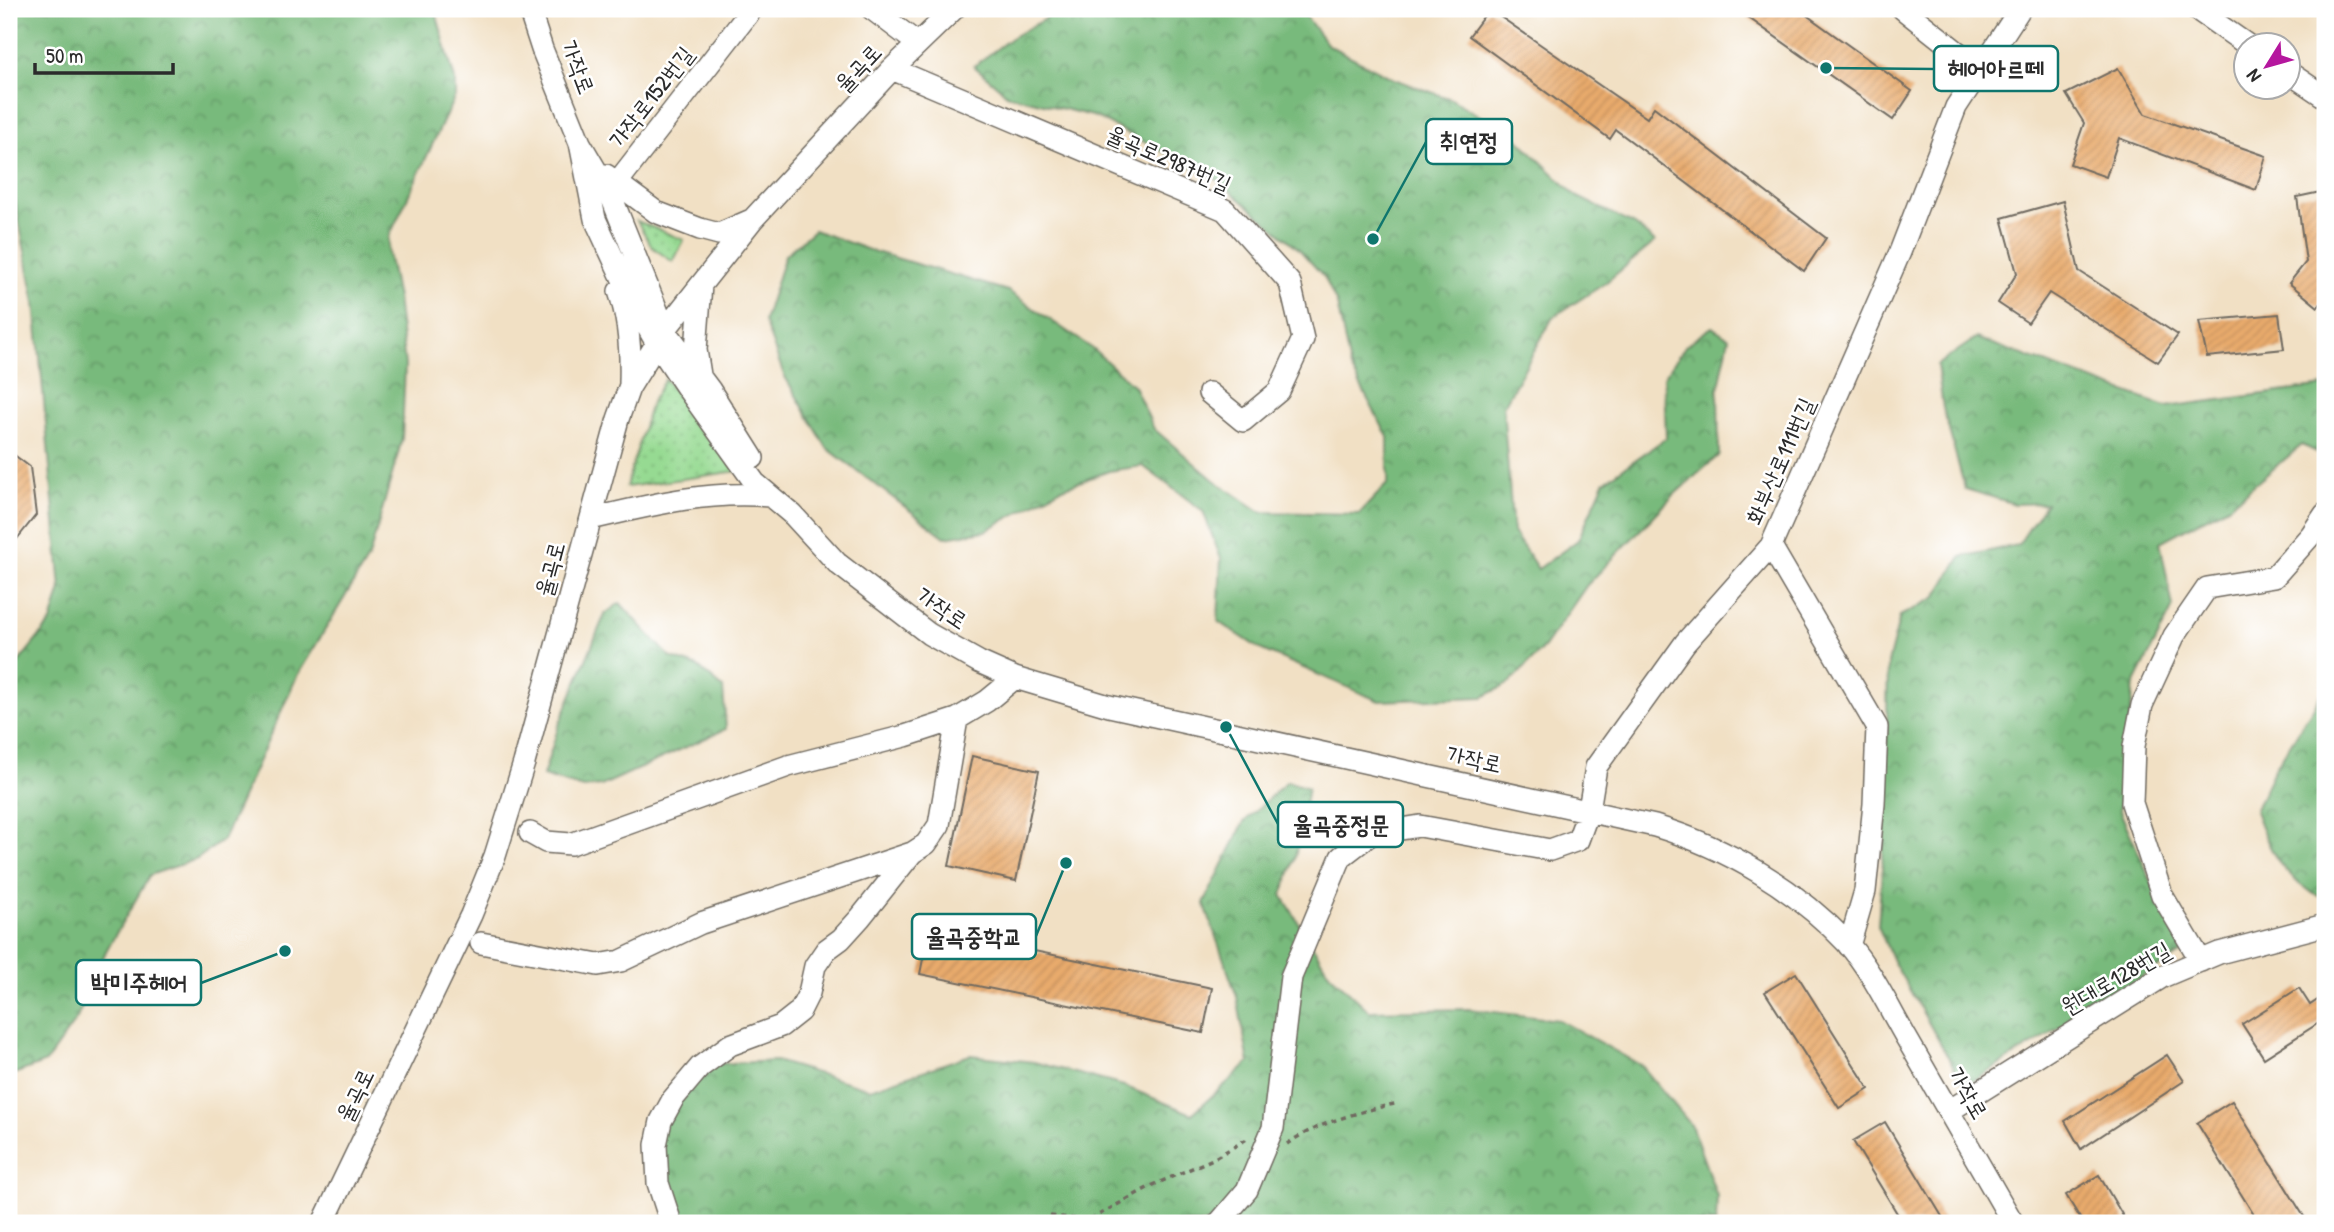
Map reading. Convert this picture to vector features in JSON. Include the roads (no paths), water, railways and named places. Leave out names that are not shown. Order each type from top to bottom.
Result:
[{"type":"street","name":"가작로","points":[[529,9],[580,143],[611,196],[660,336],[701,377],[757,466],[779,490],[793,515]]},
{"type":"street","name":"가작로152번길","points":[[617,184],[752,9]]},
{"type":"street","points":[[872,9],[917,43]]},
{"type":"street","name":"율곡로","points":[[323,1223],[471,915],[495,856],[524,763],[618,419],[629,388],[660,336],[753,219],[892,69],[954,9]]},
{"type":"street","points":[[1903,9],[1980,70]]},
{"type":"street","name":"화부산로111번길","points":[[1849,946],[1865,891],[1874,803],[1877,727],[1771,546],[1900,252],[1956,107],[2020,9]]},
{"type":"street","points":[[2196,9],[2232,34]]},
{"type":"street","name":"율곡로2987번길","points":[[892,69],[1225,210],[1290,283],[1303,339],[1279,391],[1243,421],[1209,393]]},
{"type":"street","points":[[2302,80],[2323,92]]},
{"type":"street","name":"가작로","points":[[580,143],[595,219],[634,303],[660,336],[755,483],[793,515],[837,563],[929,634],[979,662],[1015,678],[1109,706],[1589,810],[1694,838],[1753,868],[1798,898],[1849,946],[1877,987],[2013,1223]]},
{"type":"street","points":[[591,163],[656,212],[700,229],[719,233],[753,219]]},
{"type":"street","points":[[595,219],[624,305],[631,355],[629,388]]},
{"type":"street","points":[[701,284],[696,350],[701,377]]},
{"type":"street","points":[[591,519],[684,499],[747,494],[770,496]]},
{"type":"street","points":[[2201,961],[2162,895],[2132,803],[2134,746],[2142,705],[2174,636],[2207,588],[2274,577],[2311,535],[2325,514]]},
{"type":"street","points":[[1219,1223],[1247,1190],[1273,1128],[1291,976],[1342,858],[1371,834],[1420,826],[1550,850],[1578,840],[1589,810],[1596,767],[1685,643],[1771,546]]},
{"type":"street","points":[[530,833],[546,842],[571,844],[789,766],[905,736],[957,719],[987,701],[1015,678]]},
{"type":"street","points":[[481,943],[598,965],[621,961],[701,923],[912,853],[926,844],[939,825],[957,719]]},
{"type":"street","points":[[671,1223],[658,1183],[656,1145],[661,1121],[673,1099],[699,1067],[730,1045],[781,1026],[800,1011],[809,993],[815,966],[826,950],[848,932],[912,853]]},
{"type":"street","name":"원대로128번길","points":[[1949,1111],[2162,977],[2219,953],[2325,925]]},
{"type":"place","name":"헤어아르떼","points":[[1826,68]]},
{"type":"place","name":"취연정","points":[[1373,239]]},
{"type":"place","name":"율곡중정문","points":[[1226,727]]},
{"type":"place","name":"율곡중학교","points":[[1066,863]]},
{"type":"place","name":"박미주헤어","points":[[285,951]]}]
